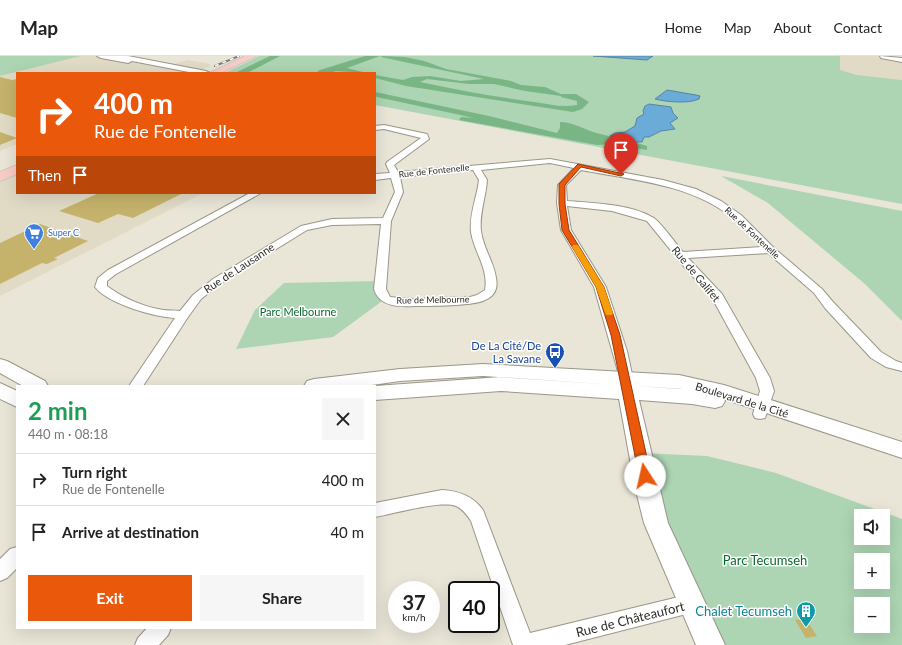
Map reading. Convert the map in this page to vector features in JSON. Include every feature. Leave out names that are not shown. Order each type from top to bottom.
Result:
[{"type":"main road","points":[[216,72],[252,56]]},
{"type":"main road","points":[[225,72],[259,56]]},
{"type":"main road","points":[[0,170],[16,163]]},
{"type":"main road","points":[[0,177],[16,169]]},
{"type":"street","points":[[100,56],[183,72]]},
{"type":"street","points":[[117,56],[201,72]]},
{"type":"street","points":[[884,56],[902,60]]},
{"type":"street","name":"Rue de Melbourne","points":[[376,128],[384,127],[418,134],[425,138],[423,142],[391,163],[390,166],[395,175],[399,192],[386,221],[380,285],[382,296],[385,299],[402,302],[470,300],[485,296],[490,291],[492,285],[490,272],[480,248],[476,231],[477,208],[483,180],[475,167]]},
{"type":"street","name":"Rue de Fontenelle","points":[[376,177],[545,160],[674,186],[703,195],[722,205],[738,217],[770,250],[818,291],[876,355],[891,364],[902,367]]},
{"type":"street","points":[[580,166],[562,184],[562,204],[566,230],[604,296],[620,351],[647,487],[656,523],[691,604],[711,645]]},
{"type":"street","points":[[183,314],[164,314],[150,311],[107,292],[101,286],[102,280],[112,272],[255,194]]},
{"type":"street","name":"Rue de Galifet","points":[[562,204],[605,207],[646,217],[654,222],[680,255],[716,294],[766,385],[767,391],[762,410]]},
{"type":"street","name":"Rue de Lausanne","points":[[137,385],[183,314],[197,296],[208,288],[304,228],[332,222],[386,221]]},
{"type":"street","points":[[680,255],[770,250]]},
{"type":"street","points":[[0,365],[36,385]]},
{"type":"street","name":"Boulevard de la Cité","points":[[322,385],[400,375],[483,370],[627,386],[704,398],[762,410],[902,450]]},
{"type":"street","name":"Boulevard de la Cité","points":[[376,393],[501,384],[627,386]]},
{"type":"street","points":[[0,390],[16,399]]},
{"type":"street","name":"Boulevard de la Cité","points":[[762,410],[902,462]]},
{"type":"street","points":[[376,510],[442,497],[452,497],[469,504],[476,512],[480,521],[523,645]]},
{"type":"street","points":[[0,572],[16,556]]},
{"type":"street","name":"Rue de Châteaufort","points":[[523,645],[691,604]]},
{"type":"street","points":[[145,645],[160,629]]},
{"type":"shaded area","points":[[80,56],[101,56],[183,72],[16,72]]},
{"type":"shaded area","points":[[840,56],[884,56],[902,60],[902,80],[857,75],[840,70]]},
{"type":"shaded area","points":[[188,60],[210,64],[210,66],[198,71],[168,66]]},
{"type":"shaded area","points":[[16,72],[16,144],[0,151],[0,76]]},
{"type":"shaded area","points":[[16,169],[16,194],[201,194],[0,296],[0,177]]},
{"type":"green space","points":[[0,56],[81,56],[16,72],[0,76]]},
{"type":"green space","points":[[259,56],[840,56],[840,70],[857,75],[902,80],[902,204],[376,105],[376,72],[227,72]]},
{"type":"green space","points":[[270,56],[280,56],[249,72],[237,72]]},
{"type":"green space","points":[[365,56],[380,56],[347,68],[363,72],[317,71]]},
{"type":"green space","points":[[381,57],[405,57],[424,61],[446,69],[511,81],[521,85],[545,87],[561,94],[576,94],[589,102],[582,109],[573,112],[406,86],[376,78],[376,75],[403,80],[412,77],[430,76],[461,81],[484,79]],"holes":[[[427,79],[469,84],[494,84],[525,91],[561,96],[577,101],[577,105],[550,105],[420,82]]]},
{"type":"green space","points":[[376,92],[489,116],[557,133],[560,128],[560,122],[568,123],[593,132],[647,146],[647,150],[612,144],[597,145],[459,120],[461,117],[474,118],[377,97]]},
{"type":"green space","points":[[721,176],[902,211],[902,321],[865,284],[768,203]]},
{"type":"green space","name":"Parc Melbourne","points":[[380,281],[385,299],[333,337],[236,349],[255,310],[284,283]]},
{"type":"green space","name":"Parc Tecumseh","points":[[641,453],[707,456],[776,473],[875,509],[854,509],[854,545],[890,545],[890,515],[902,519],[902,645],[711,645]]},
{"type":"water","points":[[593,56],[653,56],[647,60]]},
{"type":"water","points":[[667,90],[700,96],[699,99],[695,101],[684,102],[671,102],[655,99]]},
{"type":"water","points":[[649,104],[671,107],[673,113],[678,118],[670,123],[675,129],[661,131],[649,137],[644,137],[642,142],[635,142],[610,136],[615,133],[625,132],[635,126],[637,118],[644,114],[643,111],[645,106]]},
{"type":"building","points":[[0,77],[12,80],[16,79],[16,118],[0,113]]},
{"type":"building","points":[[0,132],[16,138],[16,138],[0,145]]},
{"type":"building","points":[[97,194],[181,194],[133,218],[118,214],[98,223],[59,211]]},
{"type":"building","name":"Super C","points":[[40,224],[88,241],[54,258],[58,259],[47,264],[42,263],[0,284],[0,243]]},
{"type":"building","name":"Chalet Tecumseh","points":[[805,618],[817,636],[806,638],[795,620]]},
{"type":"railway","points":[[215,66],[239,56]]},
{"type":"slow traffic","points":[[576,247],[600,287],[609,313]]},
{"type":"place","name":"Super C","points":[[34,250]]},
{"type":"place","name":"De La Cité/De La Savane","points":[[555,369]]},
{"type":"place","name":"Chalet Tecumseh","points":[[806,628]]},
{"type":"route","points":[[621,174],[580,166],[572,172],[562,184],[562,204],[566,230],[600,287],[616,335],[645,476]]}]
